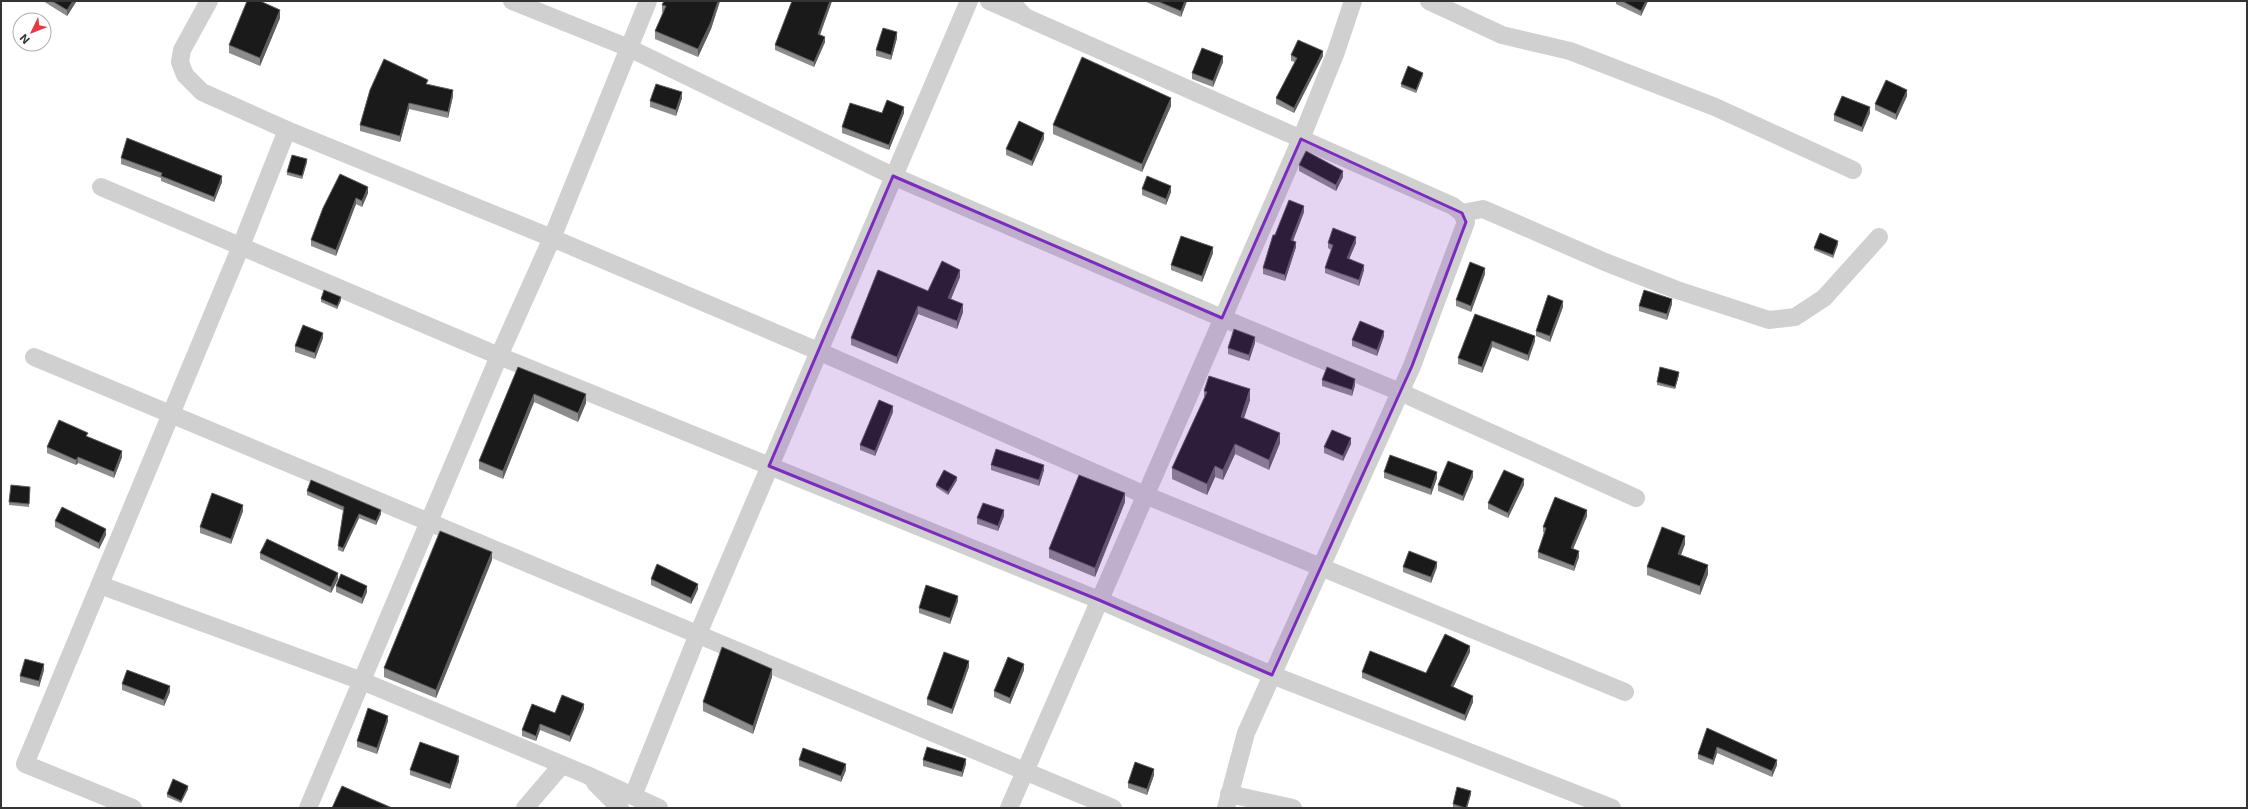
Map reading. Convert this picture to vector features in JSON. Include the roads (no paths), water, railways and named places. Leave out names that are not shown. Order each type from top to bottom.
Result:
[{"type":"street","points":[[208,1],[182,50],[180,62],[186,75],[202,92],[287,130],[552,238],[818,351],[1145,495],[1625,692]]},
{"type":"street","points":[[512,1],[629,48],[893,176],[1222,318],[1400,392],[1636,498]]},
{"type":"street","points":[[308,808],[498,356],[552,238],[648,1]]},
{"type":"street","points":[[626,802],[969,1]]},
{"type":"street","points":[[989,1],[1454,206],[1462,213],[1466,222],[1400,392],[1246,733],[1227,801],[1293,808]]},
{"type":"street","points":[[1010,1],[1026,17]]},
{"type":"street","points":[[1009,808],[1301,139],[1336,52],[1353,1]]},
{"type":"street","points":[[1429,1],[1502,35],[1570,51],[1715,107],[1853,170]]},
{"type":"street","points":[[133,808],[25,764],[171,414],[287,130]]},
{"type":"street","points":[[101,186],[498,356],[1099,600],[1272,675],[1581,802],[1612,808]]},
{"type":"street","points":[[1462,213],[1483,209],[1605,262],[1677,290],[1769,320],[1795,317],[1824,298],[1879,237]]},
{"type":"street","points":[[34,357],[1113,808]]},
{"type":"street","points":[[100,585],[362,681],[587,775],[626,802],[659,808]]},
{"type":"street","points":[[524,808],[562,765]]}]
